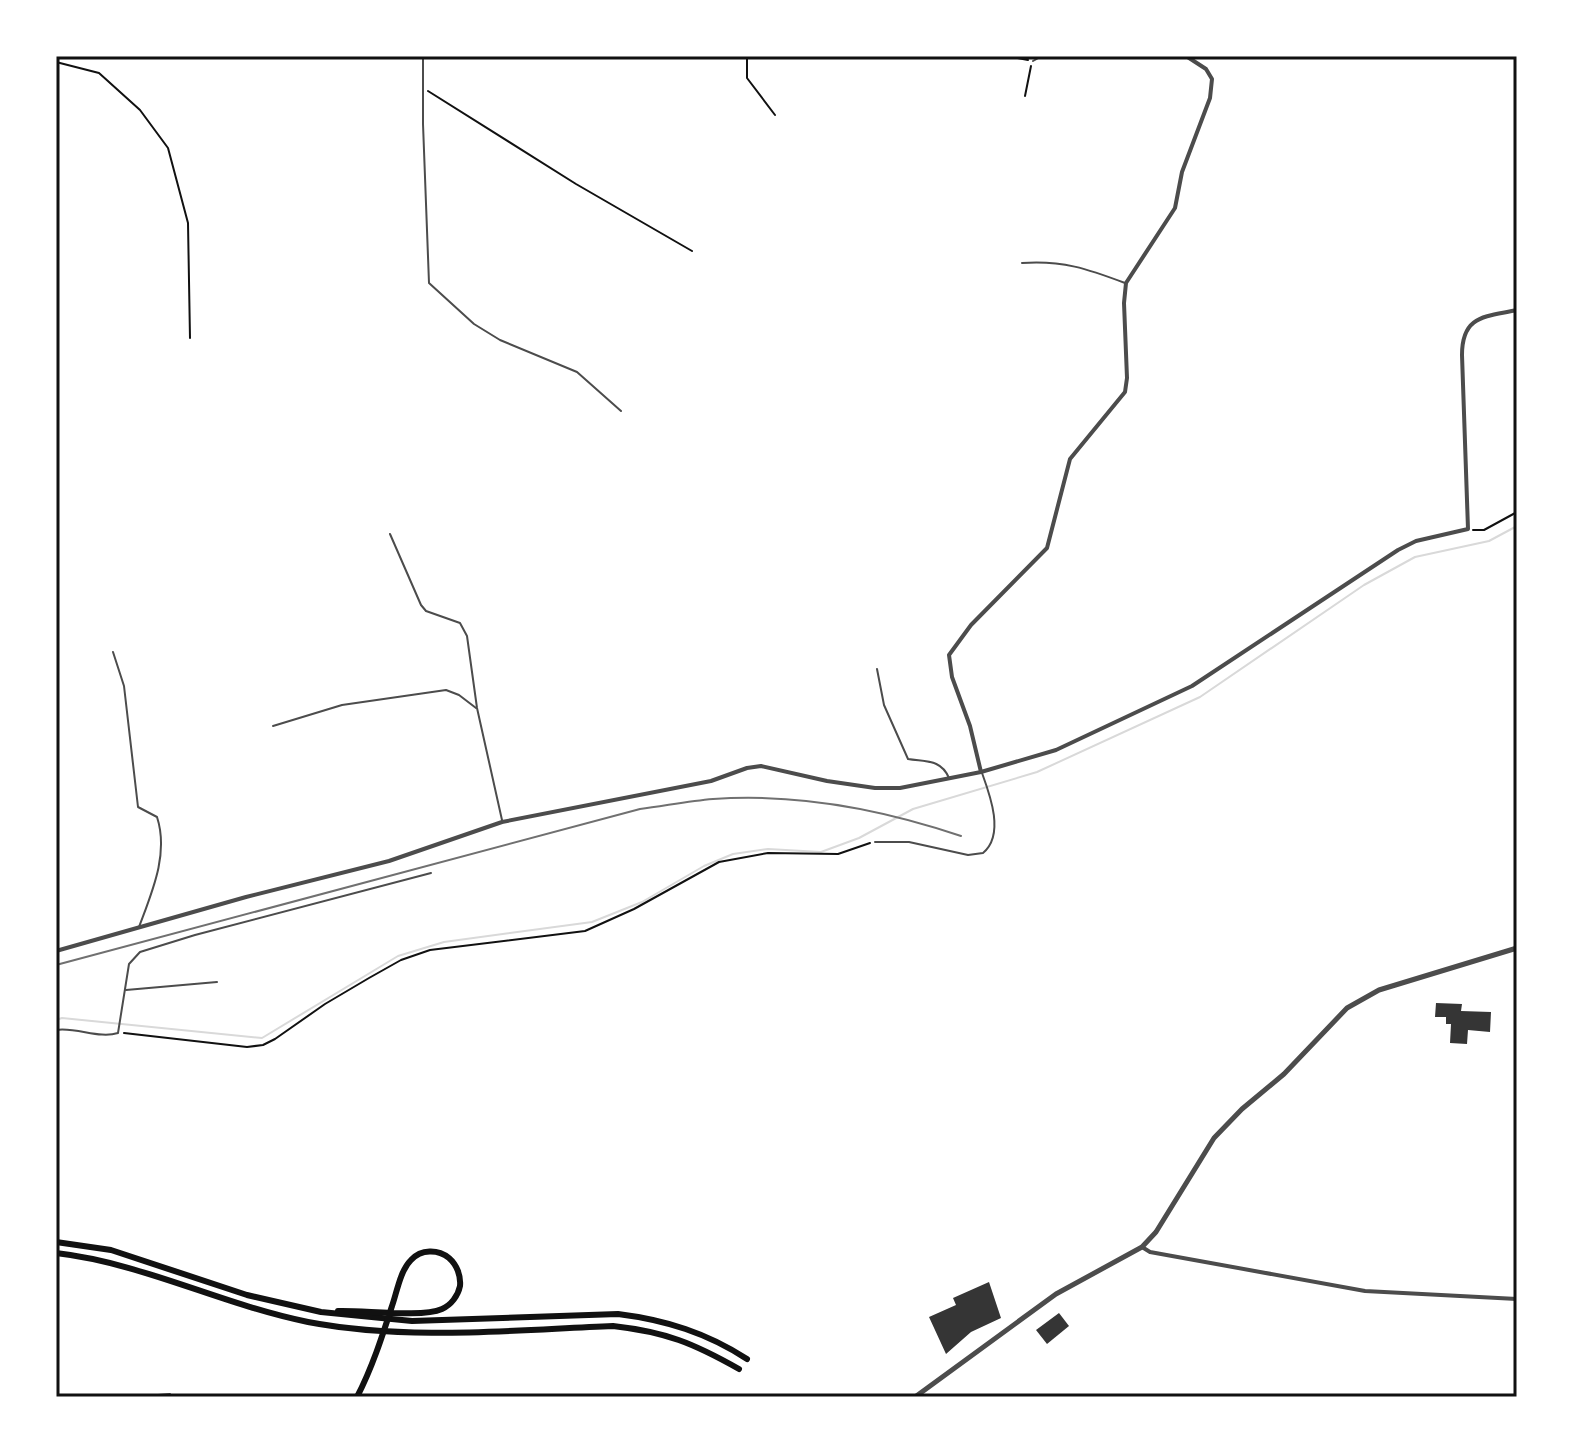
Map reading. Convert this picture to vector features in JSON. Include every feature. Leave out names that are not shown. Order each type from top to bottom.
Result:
[{"type":"highway","points":[[56,1242],[111,1250],[247,1295],[321,1312],[412,1321],[618,1314],[646,1317],[710,1336],[747,1359]]},
{"type":"highway","points":[[321,1312],[410,1312],[445,1308],[457,1295],[460,1280],[458,1269],[450,1259],[429,1251],[409,1262],[372,1367],[357,1397]]},
{"type":"highway","points":[[56,1253],[112,1263],[242,1306],[307,1322],[405,1333],[613,1326],[641,1329],[683,1340],[739,1369]]},
{"type":"street","points":[[981,772],[970,726],[952,677],[949,655],[971,625],[1047,548],[1070,459],[1125,392],[1126,283],[1175,208],[1182,172],[1210,98],[1212,79],[1206,69],[1186,56]]},
{"type":"street","points":[[56,951],[246,897],[389,861],[502,822],[711,781],[747,768],[761,766],[827,781],[900,788],[981,772],[1056,750],[1192,686],[1398,550],[1416,541],[1468,529],[1462,355],[1464,333],[1475,320],[1517,310]]},
{"type":"street","points":[[915,1397],[1056,1294],[1142,1247],[1156,1232],[1223,1127],[1284,1074],[1347,1008],[1379,990],[1517,948]]},
{"type":"street","points":[[1142,1247],[1150,1252],[1365,1291],[1517,1299]]},
{"type":"lane","points":[[423,56],[429,283],[474,324],[500,340],[577,372],[621,411]]},
{"type":"lane","points":[[1033,61],[1042,56]]},
{"type":"lane","points":[[1022,263],[1049,261],[1080,266],[1126,283]]},
{"type":"lane","points":[[390,534],[421,605],[426,611],[460,623],[467,636],[477,708],[502,822]]},
{"type":"lane","points":[[113,652],[126,698],[138,807],[157,817],[162,833],[159,865],[139,929]]},
{"type":"lane","points":[[877,669],[884,705],[908,759],[938,763],[949,779]]},
{"type":"lane","points":[[273,726],[342,705],[446,690],[477,708]]},
{"type":"lane","points":[[875,842],[909,842],[968,855],[983,853],[993,839],[993,815],[981,772]]},
{"type":"lane","points":[[56,1030],[77,1029],[106,1035],[118,1033],[129,964],[133,957],[150,948],[431,873]]},
{"type":"lane","points":[[126,990],[217,982]]},
{"type":"lane","points":[[134,1397],[170,1394]]},
{"type":"path","points":[[747,56],[747,78],[775,115]]},
{"type":"path","points":[[1007,56],[1033,61],[1025,96]]},
{"type":"path","points":[[56,62],[99,73],[140,110],[168,148],[188,223],[190,338]]},
{"type":"path","points":[[424,88],[576,184],[692,251]]},
{"type":"path","points":[[1468,529],[1484,530],[1517,512]]},
{"type":"path","points":[[118,1033],[247,1047],[263,1045],[401,960],[430,950],[585,931],[634,909],[719,862],[768,853],[838,854],[875,842]]},
{"type":"building","points":[[1436,1003],[1462,1004],[1461,1011],[1491,1012],[1490,1032],[1468,1030],[1467,1044],[1450,1043],[1451,1024],[1446,1024],[1446,1017],[1435,1017]]},
{"type":"building","points":[[989,1282],[1001,1318],[971,1332],[946,1354],[929,1317],[956,1305],[953,1298]]},
{"type":"building","points":[[1059,1313],[1069,1326],[1047,1344],[1036,1330]]},
{"type":"waterway","points":[[56,1020],[62,1018],[262,1038],[398,956],[444,942],[592,922],[642,902],[704,866],[733,854],[768,849],[821,852],[859,838],[913,809],[1037,772],[1200,697],[1364,585],[1415,557],[1489,541],[1517,526]]},
{"type":"railway","points":[[56,965],[640,809],[686,802],[745,798],[808,801],[870,811],[961,836]]}]
